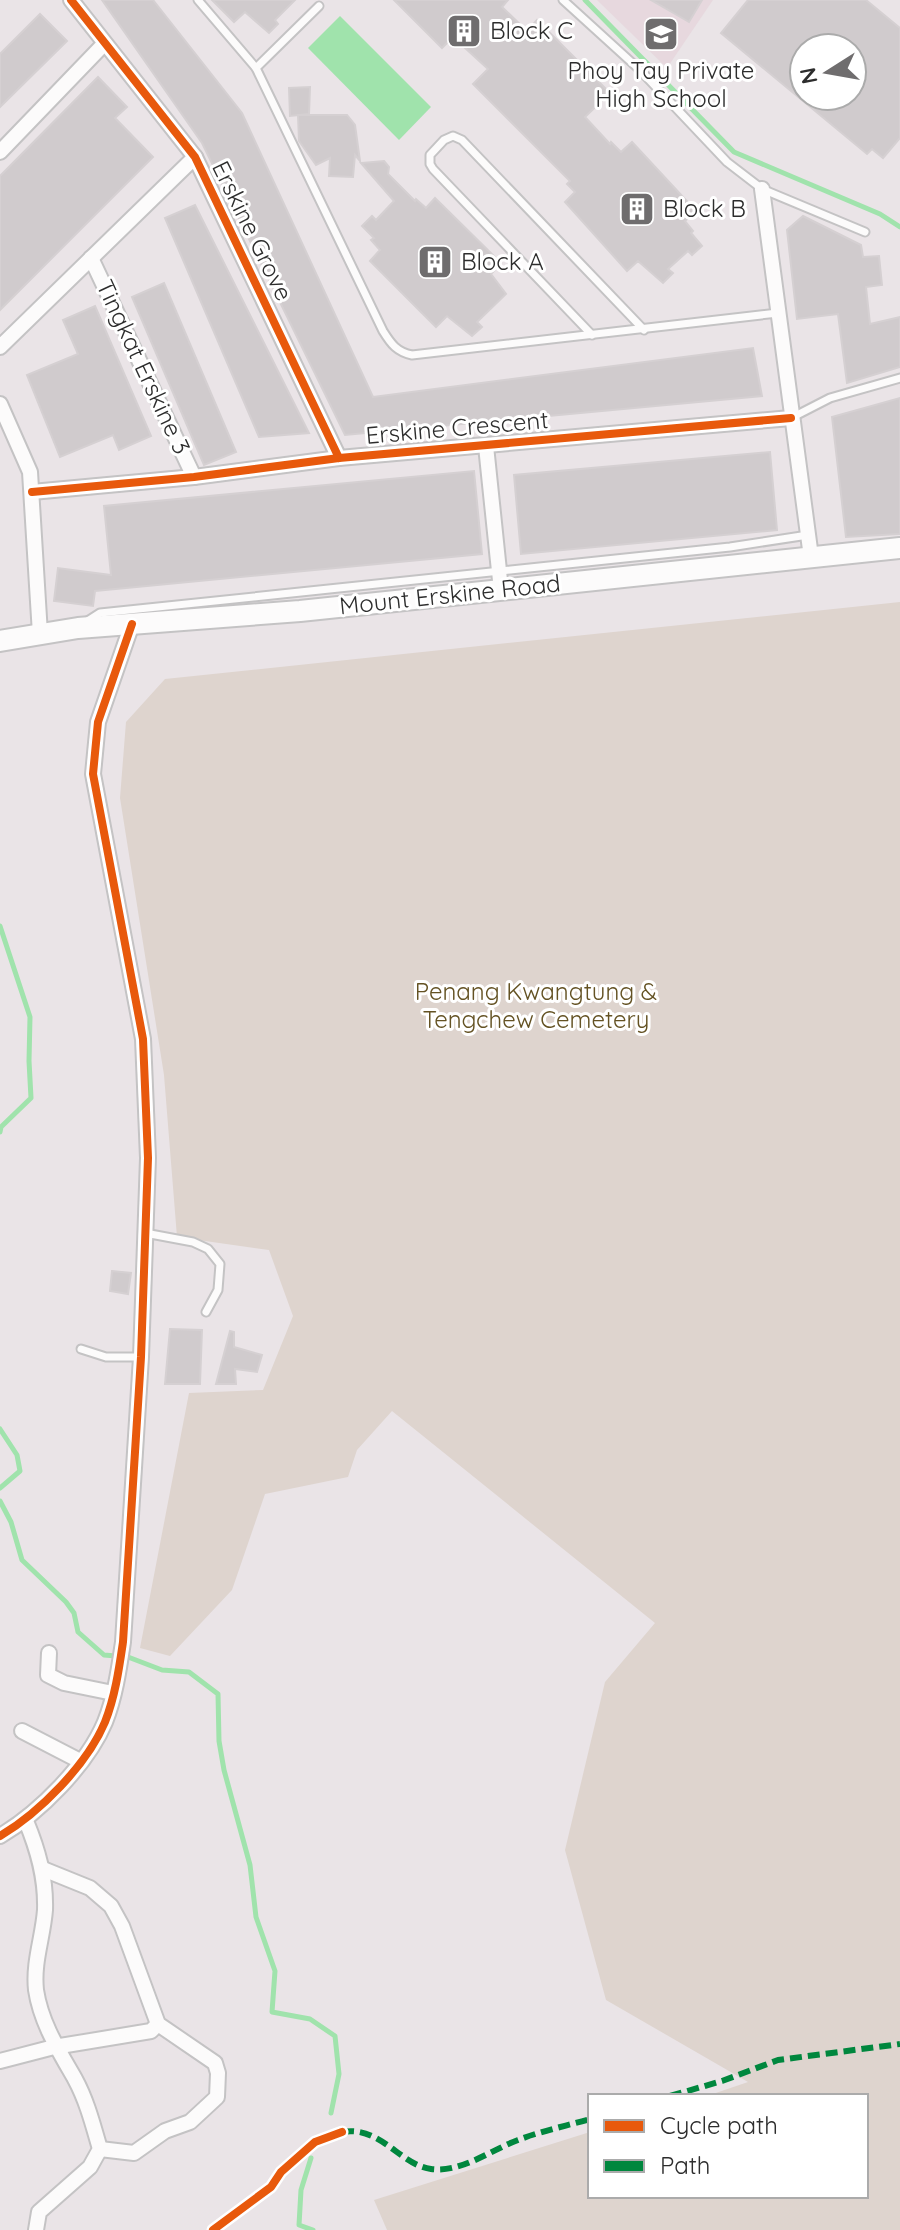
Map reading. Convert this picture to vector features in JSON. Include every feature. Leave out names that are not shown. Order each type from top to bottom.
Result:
[{"type":"main road","name":"Mount Erskine Road","points":[[0,641],[78,628],[300,611],[499,580],[900,548]]},
{"type":"street","name":"Erskine Grove","points":[[71,0],[195,157],[339,458]]},
{"type":"street","points":[[0,152],[104,44]]},
{"type":"street","points":[[0,347],[195,157]]},
{"type":"street","points":[[762,189],[811,557]]},
{"type":"street","name":"Tingkat Erskine 3","points":[[91,258],[194,477]]},
{"type":"street","points":[[0,404],[29,467],[40,634]]},
{"type":"street","name":"Erskine Crescent","points":[[32,492],[194,477],[339,458],[791,418]]},
{"type":"street","name":"Erskine Crescent","points":[[486,446],[499,580]]},
{"type":"street","points":[[0,1836],[26,1821],[91,1748],[105,1722],[119,1671],[123,1642],[141,1357],[148,1158],[143,1039],[93,774],[98,722],[132,624]]},
{"type":"street","points":[[49,1653],[48,1675],[64,1683],[113,1693]]},
{"type":"street","points":[[22,1731],[80,1761]]},
{"type":"street","points":[[26,1821],[43,1869],[45,1910],[36,1964],[37,1991],[54,2047],[75,2080],[91,2116],[100,2149],[90,2167],[39,2212],[36,2230]]},
{"type":"street","points":[[43,1869],[90,1888],[111,1906],[126,1936],[158,2024],[215,2063],[218,2073],[217,2097],[190,2122],[165,2131],[134,2153],[100,2149]]},
{"type":"street","points":[[0,2061],[54,2047],[151,2031],[158,2024]]},
{"type":"lane","points":[[198,0],[256,68],[392,345],[402,353],[412,355],[778,313]]},
{"type":"lane","points":[[563,0],[640,70],[727,162],[762,189],[865,232]]},
{"type":"lane","points":[[256,68],[319,6]]},
{"type":"lane","points":[[592,335],[433,169],[430,155],[444,140],[453,136],[462,140],[644,330]]},
{"type":"lane","points":[[791,418],[830,398],[900,378]]},
{"type":"lane","points":[[78,628],[100,613],[499,580],[808,535]]},
{"type":"lane","points":[[145,1233],[193,1242],[208,1249],[220,1264],[218,1290],[206,1312]]},
{"type":"lane","points":[[81,1349],[106,1357],[141,1357]]},
{"type":"shaded area","name":"Phoy Tay Private High School","points":[[597,0],[713,0],[667,68]]},
{"type":"shaded area","points":[[340,16],[431,107],[399,140],[308,48]]},
{"type":"green space","name":"Penang Kwangtung & Tengchew Cemetery","points":[[900,602],[900,2230],[387,2230],[374,2200],[588,2133],[588,2198],[868,2198],[868,2094],[713,2094],[748,2082],[606,2000],[565,1850],[605,1682],[655,1623],[392,1411],[357,1450],[348,1477],[265,1494],[232,1590],[170,1656],[140,1648],[189,1393],[263,1390],[293,1316],[269,1250],[177,1237],[164,1075],[120,798],[126,722],[165,679]]},
{"type":"building","points":[[102,0],[153,0],[242,113],[373,397],[753,348],[762,396],[345,435],[202,143]]},
{"type":"building","points":[[212,0],[295,0],[275,20],[278,24],[269,33],[245,12],[234,22]]},
{"type":"building","points":[[394,0],[508,0],[502,7],[527,31],[537,20],[610,93],[585,117],[621,152],[632,142],[696,211],[685,221],[702,246],[692,255],[688,251],[668,269],[673,273],[663,283],[638,261],[627,271],[565,202],[575,192],[567,184],[570,181],[473,84],[488,69],[453,37],[442,48]]},
{"type":"building","points":[[651,0],[702,0],[689,22]]},
{"type":"building","points":[[748,0],[866,0],[900,28],[900,138],[883,158],[872,149],[867,154],[816,112],[868,112],[868,32],[788,32],[788,89],[721,33]]},
{"type":"building","points":[[40,14],[67,41],[0,107],[0,54]]},
{"type":"building","points":[[98,77],[127,107],[115,118],[153,157],[0,310],[0,176]]},
{"type":"building","points":[[310,87],[309,114],[290,116],[289,88]]},
{"type":"building","points":[[298,115],[347,115],[355,125],[360,161],[355,155],[353,177],[329,176],[330,158],[316,165],[299,141]]},
{"type":"building","name":"Block A","points":[[384,161],[389,167],[388,174],[415,201],[426,208],[435,198],[501,263],[491,274],[506,294],[477,322],[482,327],[472,336],[447,316],[436,327],[370,261],[380,250],[362,226],[372,216],[376,220],[394,201],[361,163]]},
{"type":"building","points":[[195,205],[309,433],[259,437],[165,218]]},
{"type":"building","points":[[803,216],[861,245],[863,257],[879,256],[882,285],[866,287],[870,324],[900,317],[900,367],[847,383],[838,314],[797,319],[787,230]]},
{"type":"building","points":[[164,283],[236,452],[204,465],[132,297]]},
{"type":"building","points":[[95,306],[151,436],[119,450],[113,435],[60,457],[27,375],[78,354],[63,320]]},
{"type":"building","points":[[900,398],[900,534],[846,537],[832,417]]},
{"type":"building","points":[[770,452],[777,530],[521,554],[514,475]]},
{"type":"building","points":[[474,471],[482,554],[95,591],[93,606],[54,601],[58,568],[111,575],[104,506]]},
{"type":"building","points":[[112,1271],[131,1273],[128,1294],[110,1291]]},
{"type":"building","points":[[170,1329],[202,1330],[200,1384],[165,1384]]},
{"type":"building","points":[[230,1331],[234,1332],[234,1347],[262,1355],[257,1372],[235,1369],[236,1384],[216,1384]]},
{"type":"waterway","points":[[585,0],[734,152],[880,214],[900,227]]},
{"type":"waterway","points":[[0,926],[30,1017],[31,1098],[1,1127],[0,1132]]},
{"type":"waterway","points":[[0,1429],[17,1455],[20,1471],[0,1488]]},
{"type":"waterway","points":[[0,1501],[11,1522],[22,1560],[66,1602],[74,1613],[78,1632],[104,1655],[128,1657],[162,1670],[189,1672],[218,1694],[219,1741],[224,1770],[250,1865],[256,1917],[275,1971],[272,2012],[310,2019],[335,2036],[339,2074],[331,2113]]},
{"type":"waterway","points":[[311,2158],[301,2190],[299,2225],[313,2230]]},
{"type":"marked path","points":[[677,2094],[778,2060],[900,2044]]},
{"type":"marked path","points":[[342,2132],[368,2134],[409,2161],[431,2169],[442,2169],[465,2164],[527,2137],[588,2120]]},
{"type":"cycle path","points":[[71,0],[195,157],[339,458]]},
{"type":"cycle path","points":[[32,492],[194,477],[339,458],[791,418]]},
{"type":"cycle path","points":[[0,1836],[46,1801],[74,1771],[97,1738],[111,1703],[123,1642],[141,1357],[148,1158],[143,1039],[93,774],[98,722],[132,624]]},
{"type":"cycle path","points":[[213,2230],[271,2187],[281,2172],[315,2142],[342,2132]]},
{"type":"place","name":"Block C","points":[[464,31]]},
{"type":"place","name":"Phoy Tay Private High School","points":[[661,34]]},
{"type":"place","name":"Block B","points":[[637,209]]},
{"type":"place","name":"Block A","points":[[435,262]]}]
